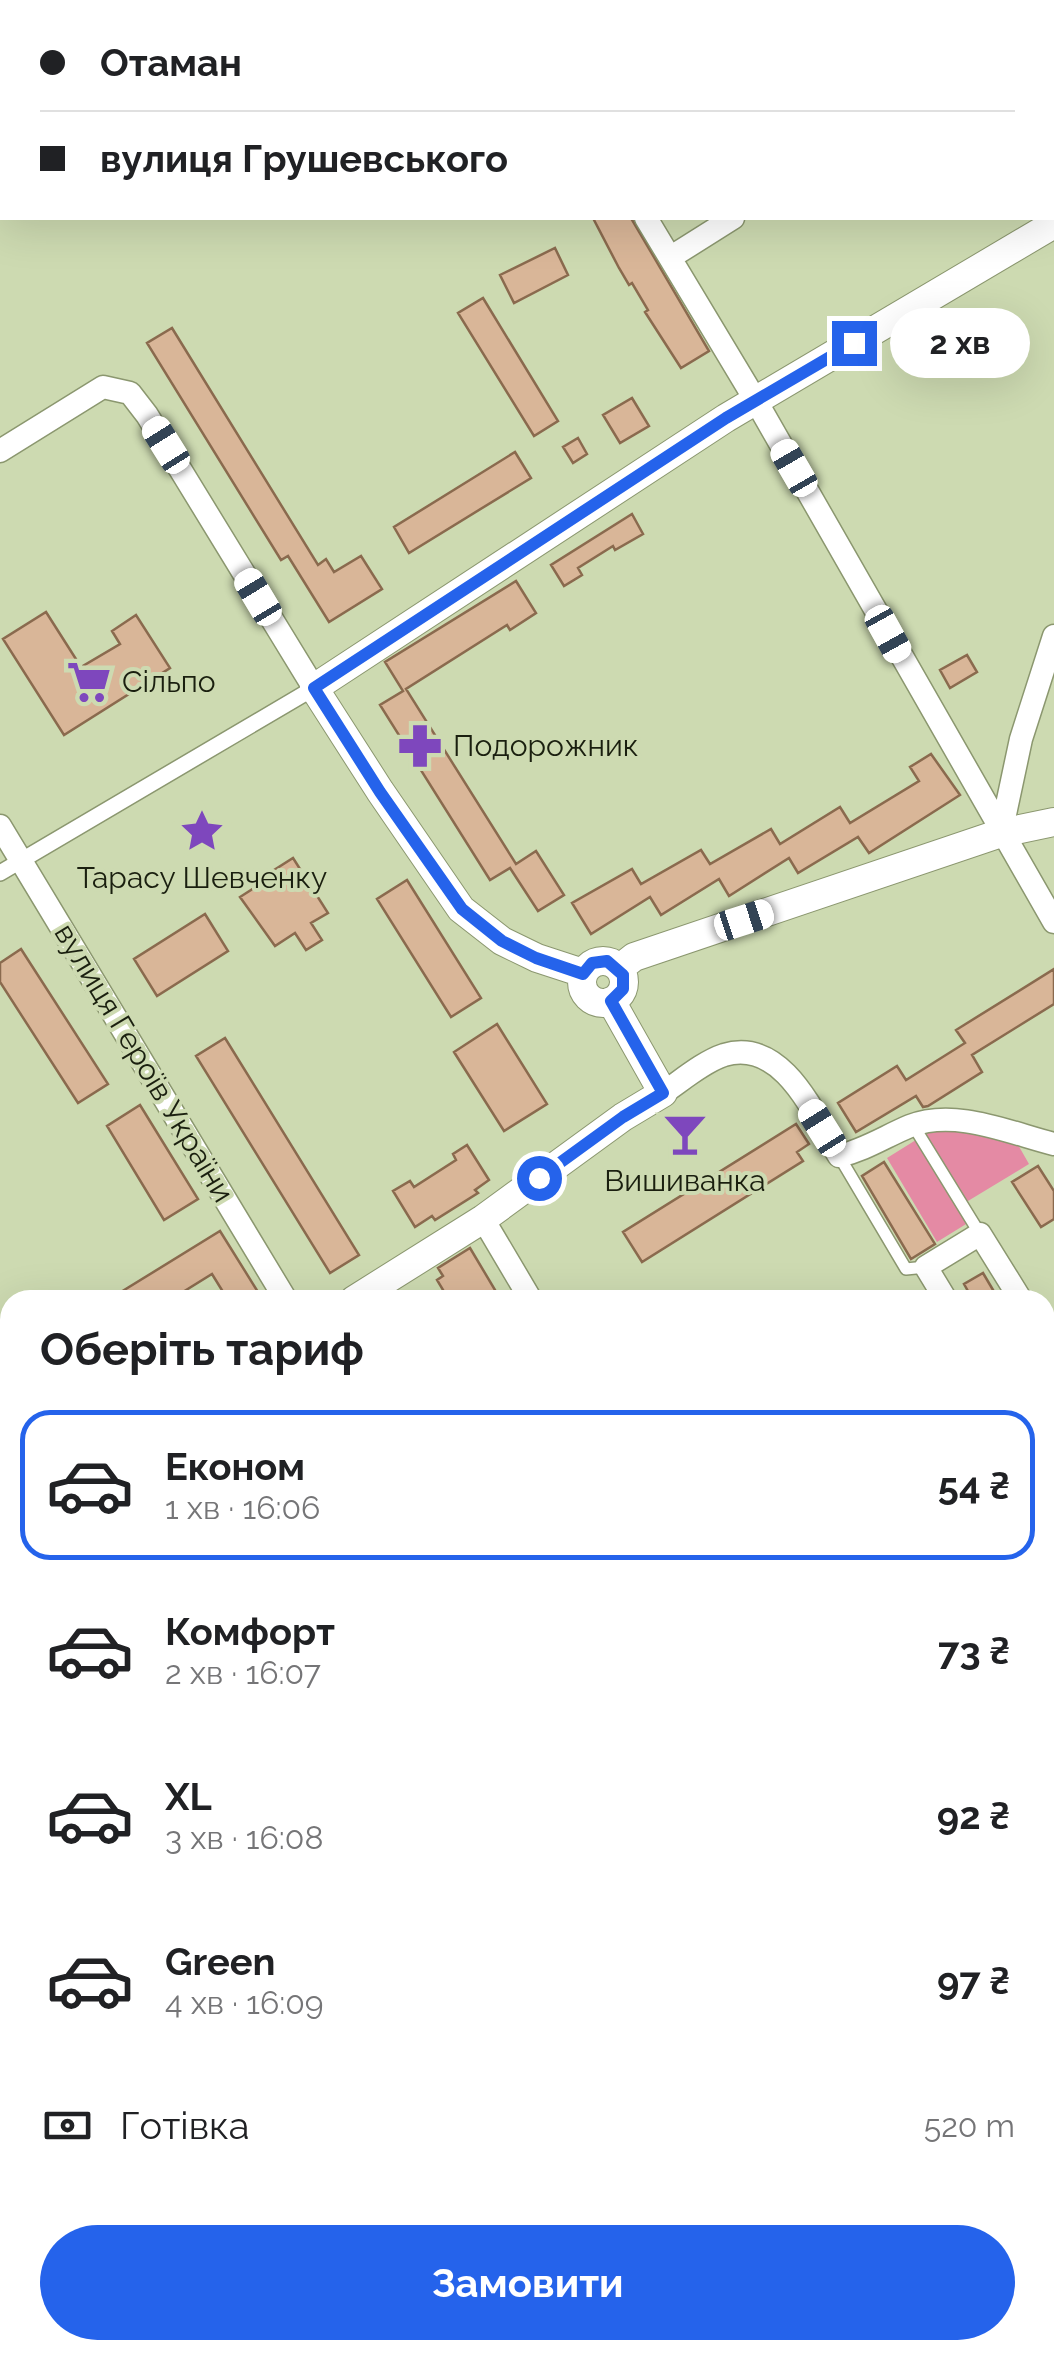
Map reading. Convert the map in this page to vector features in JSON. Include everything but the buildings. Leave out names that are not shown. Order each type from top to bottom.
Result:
[{"type":"street","points":[[647,220],[756,401],[1054,922]]},
{"type":"street","points":[[670,257],[731,220]]},
{"type":"street","points":[[0,873],[314,688],[756,401],[1049,223]]},
{"type":"street","points":[[0,451],[104,386],[130,393],[147,414],[380,792],[462,909],[502,941],[583,974]]},
{"type":"street","points":[[1001,833],[1021,739],[1054,636]]},
{"type":"street","points":[[620,968],[634,957],[1001,833],[1054,822]]},
{"type":"street","name":"вулиця Героїв України","points":[[0,826],[280,1290]]},
{"type":"street","points":[[607,961],[620,968],[623,989],[611,1001],[602,1003],[589,998],[582,988],[583,974],[592,963],[607,961]]},
{"type":"street","points":[[611,1001],[663,1093]]},
{"type":"street","points":[[370,1290],[484,1219],[623,1117],[724,1055],[756,1055],[786,1072],[839,1156],[856,1152],[913,1124],[956,1119],[1054,1144]]},
{"type":"street","points":[[484,1219],[525,1290]]},
{"type":"street","points":[[940,1290],[926,1267],[980,1234],[1015,1290]]},
{"type":"lane","points":[[913,1124],[980,1234]]},
{"type":"lane","points":[[839,1156],[906,1269],[926,1267]]},
{"type":"shaded area","points":[[958,1128],[1017,1143],[1029,1164],[963,1204],[971,1221],[937,1242],[887,1158],[932,1130]]},
{"type":"place","name":"Сільпо","points":[[89,682]]},
{"type":"place","name":"Подорожник","points":[[420,746]]},
{"type":"place","name":"Тарасу Шевченку","points":[[202,831]]},
{"type":"place","name":"Вишиванка","points":[[685,1134]]},
{"type":"route","points":[[539,1178],[663,1093],[611,1001],[623,989],[620,968],[600,960],[583,974],[536,958],[502,941],[462,909],[380,792],[314,688],[726,418],[854,343]]}]
